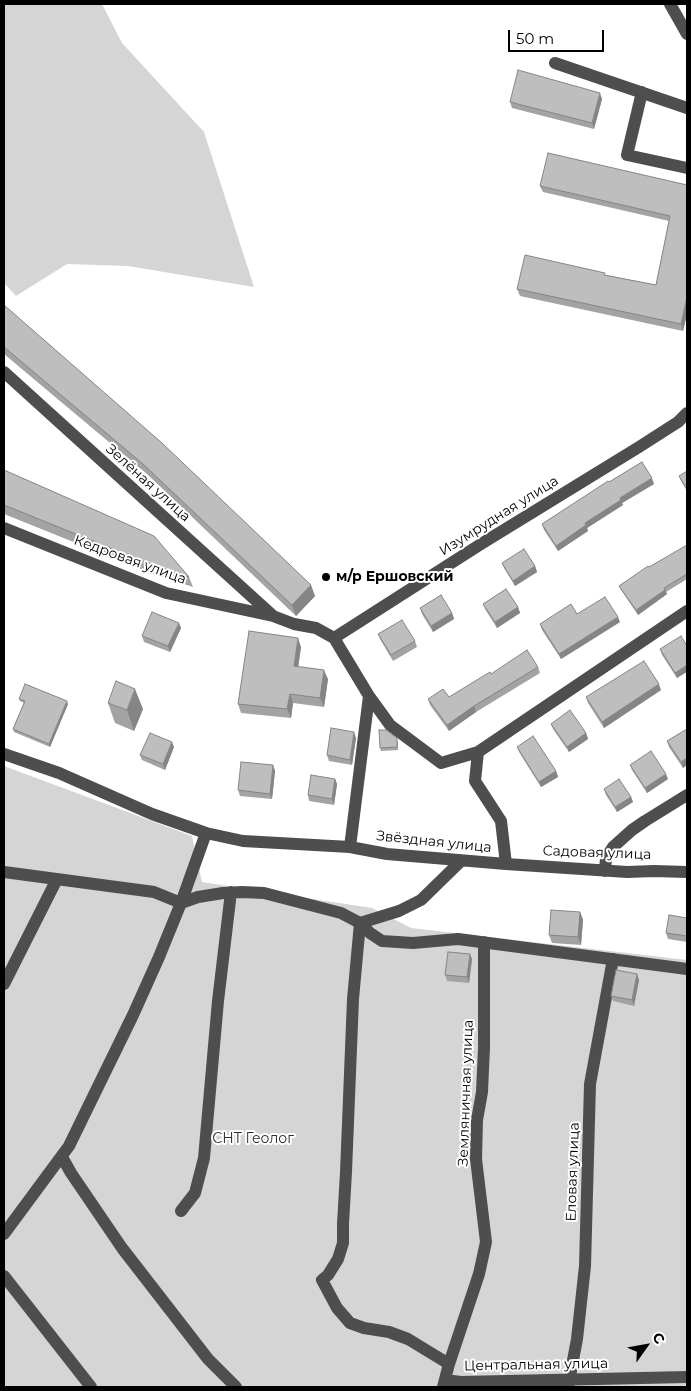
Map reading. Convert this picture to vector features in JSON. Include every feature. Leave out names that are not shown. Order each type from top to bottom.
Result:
[{"type":"street","points":[[670,4],[687,34]]},
{"type":"street","points":[[556,63],[687,108]]},
{"type":"street","points":[[642,92],[627,156],[687,168]]},
{"type":"street","name":"Зелёная улица","points":[[4,372],[273,616]]},
{"type":"street","name":"Изумрудная улица","points":[[334,638],[481,544],[682,423],[687,413]]},
{"type":"street","name":"Кедровая улица","points":[[4,528],[166,593],[273,616],[294,624],[316,628],[334,638]]},
{"type":"street","points":[[334,638],[369,696],[390,725],[441,763],[478,752],[687,611]]},
{"type":"street","points":[[350,847],[369,696]]},
{"type":"street","name":"Звёздная улица","points":[[4,754],[59,773],[152,814],[206,833],[242,841],[350,847],[387,854],[506,864],[501,821],[475,780],[478,752]]},
{"type":"street","points":[[605,871],[606,858],[613,847],[632,830],[687,795]]},
{"type":"street","points":[[4,1234],[69,1146],[159,957],[182,903],[206,833]]},
{"type":"street","points":[[360,923],[399,911],[421,900],[461,861]]},
{"type":"street","name":"Садовая улица","points":[[506,864],[626,872],[687,872]]},
{"type":"street","points":[[4,872],[154,892],[182,903],[198,897],[231,892],[264,893],[341,913],[360,923],[382,941],[413,943],[458,939],[687,969]]},
{"type":"street","points":[[4,984],[58,879]]},
{"type":"street","points":[[181,1210],[195,1193],[204,1158],[218,1001],[231,892]]},
{"type":"street","points":[[360,923],[352,999],[343,1243],[338,1259],[328,1275],[322,1280],[337,1308],[350,1322],[364,1328],[390,1332],[408,1339],[449,1364]]},
{"type":"street","name":"Земляничная улица","points":[[444,1383],[480,1274],[486,1242],[476,1158],[477,1120],[482,1092],[484,1048],[484,942]]},
{"type":"street","name":"Еловая улица","points":[[568,1383],[576,1339],[585,1266],[590,1084],[613,959]]},
{"type":"street","points":[[62,1157],[122,1248],[208,1358],[236,1387]]},
{"type":"street","points":[[4,1276],[91,1387]]},
{"type":"street","name":"Центральная улица","points":[[444,1383],[568,1383],[687,1377]]},
{"type":"green space","points":[[4,4],[102,4],[122,43],[204,132],[254,287],[128,266],[67,264],[16,296],[4,283]]},
{"type":"green space","name":"СНТ Геолог","points":[[4,766],[192,836],[202,882],[372,908],[411,928],[687,960],[687,1387],[4,1387]]},
{"type":"building","points":[[518,70],[600,93],[592,123],[510,102]]},
{"type":"building","points":[[548,153],[687,185],[687,297],[681,324],[517,289],[525,255],[605,273],[604,275],[656,285],[670,216],[540,186]]},
{"type":"building","points":[[4,305],[162,443],[311,585],[292,605],[143,464],[4,347]]},
{"type":"building","points":[[642,462],[652,478],[620,498],[621,500],[585,523],[586,525],[556,546],[542,524],[608,481]]},
{"type":"building","points":[[4,470],[154,536],[189,577],[145,562],[4,505]]},
{"type":"building","points":[[687,471],[687,489],[679,476]]},
{"type":"building","points":[[687,545],[687,574],[664,588],[665,590],[636,610],[619,586],[648,566]]},
{"type":"building","points":[[524,549],[535,566],[513,581],[502,563]]},
{"type":"building","points":[[506,589],[518,607],[495,622],[483,604]]},
{"type":"building","points":[[441,595],[452,613],[431,626],[420,608]]},
{"type":"building","points":[[605,597],[618,617],[559,654],[540,624],[571,604],[577,614]]},
{"type":"building","points":[[152,612],[179,623],[168,646],[142,636]]},
{"type":"building","points":[[402,620],[415,641],[391,655],[378,634]]},
{"type":"building","points":[[249,631],[298,638],[294,666],[324,670],[320,698],[290,694],[287,709],[238,704]]},
{"type":"building","points":[[681,636],[687,646],[687,665],[675,673],[660,649]]},
{"type":"building","points":[[527,650],[538,667],[474,706],[447,725],[428,699],[443,689],[449,697],[490,672],[491,674]]},
{"type":"building","points":[[644,661],[659,684],[602,722],[586,697]]},
{"type":"building","points":[[116,681],[135,689],[127,710],[108,703]]},
{"type":"building","points":[[25,684],[67,701],[49,744],[13,729],[25,701],[19,699]]},
{"type":"building","points":[[570,710],[586,733],[567,747],[551,724]]},
{"type":"building","points":[[331,728],[354,732],[350,760],[327,755]]},
{"type":"building","points":[[687,729],[687,758],[681,762],[667,741]]},
{"type":"building","points":[[379,730],[386,730],[397,738],[397,747],[380,748]]},
{"type":"building","points":[[150,733],[172,742],[163,764],[140,755]]},
{"type":"building","points":[[533,736],[556,771],[539,782],[517,747]]},
{"type":"building","points":[[651,751],[666,774],[645,788],[630,765]]},
{"type":"building","points":[[241,762],[273,765],[270,794],[238,790]]},
{"type":"building","points":[[311,775],[335,779],[332,799],[308,795]]},
{"type":"building","points":[[619,779],[631,797],[615,807],[604,789]]},
{"type":"building","points":[[551,910],[580,912],[578,937],[549,935]]},
{"type":"building","points":[[669,915],[687,918],[687,936],[666,933]]},
{"type":"building","points":[[448,952],[470,954],[467,977],[445,975]]},
{"type":"building","points":[[616,970],[637,974],[632,1000],[611,996]]},
{"type":"place","name":"м/р Ершовский","points":[[326,577]]}]
